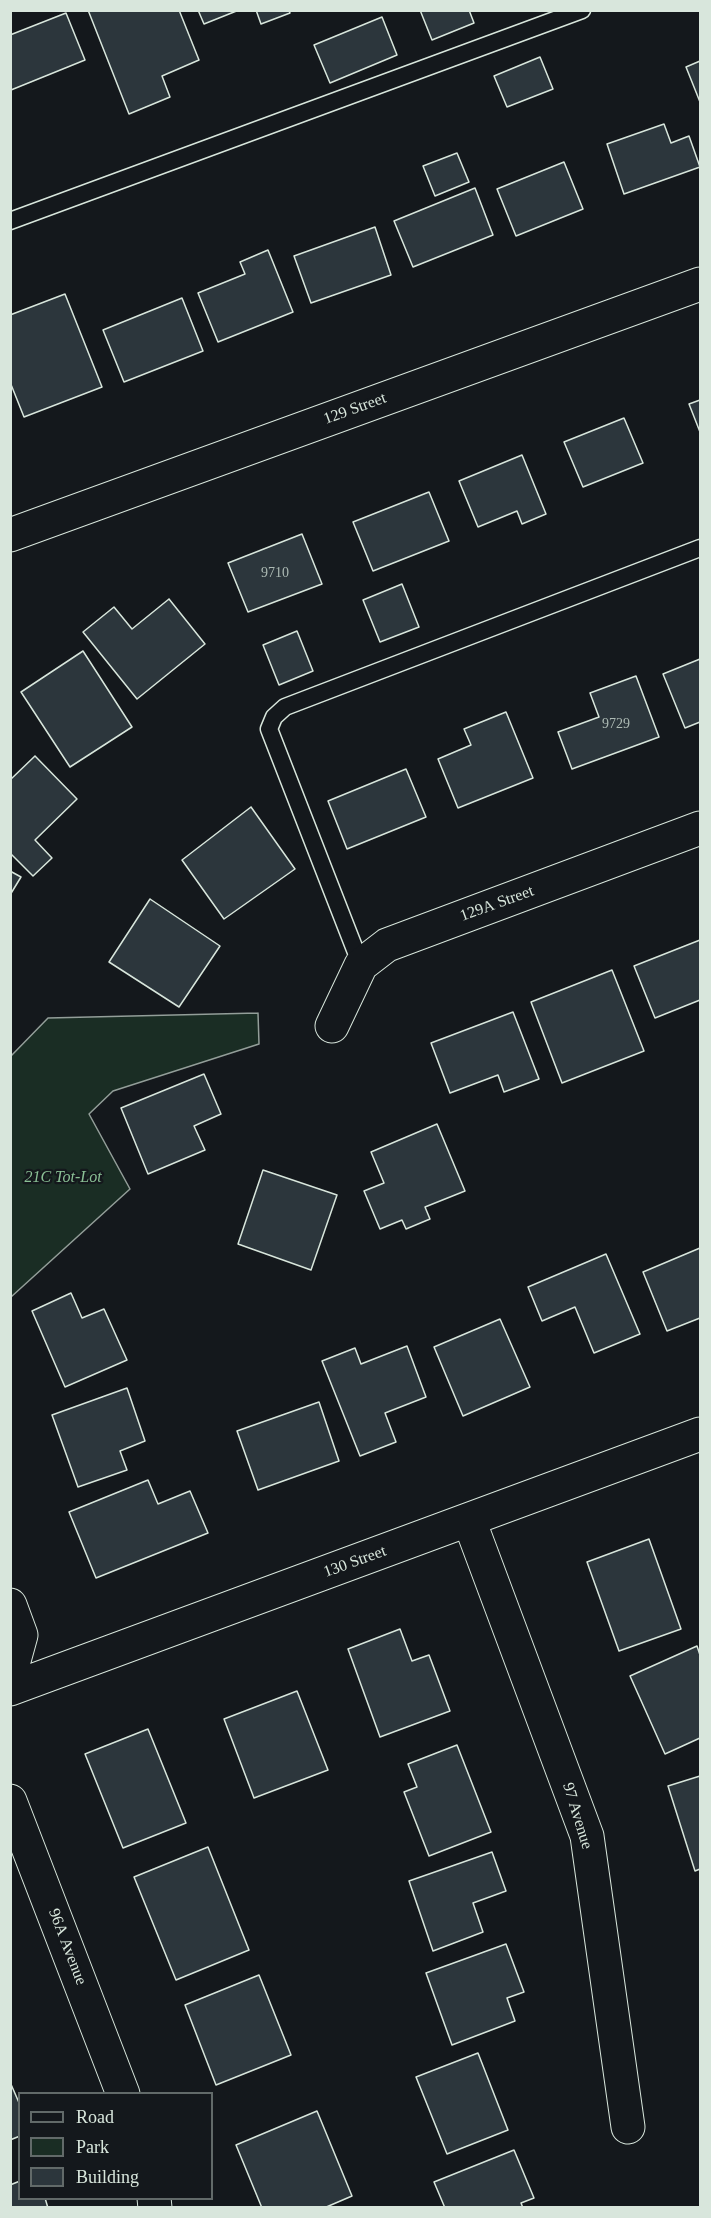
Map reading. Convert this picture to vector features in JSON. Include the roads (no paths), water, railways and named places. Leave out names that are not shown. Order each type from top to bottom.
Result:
[{"type":"street","name":"129 Street","points":[[10,535],[700,284]]},
{"type":"street","name":"129A Street","points":[[332,1026],[361,965],[387,945],[700,828]]},
{"type":"street","name":"130 Street","points":[[10,1689],[700,1434]]},
{"type":"street","name":"97 Avenue","points":[[469,1520],[587,1836],[628,2127]]},
{"type":"street","points":[[10,1605],[21,1635],[10,1675]]},
{"type":"street","name":"96A Avenue","points":[[10,1801],[122,2092]]},
{"type":"lane","points":[[10,221],[582,10]]},
{"type":"lane","points":[[361,965],[269,729],[274,717],[285,707],[700,548]]},
{"type":"park label","name":"21C Tot-Lot","points":[[63,1178]]}]
